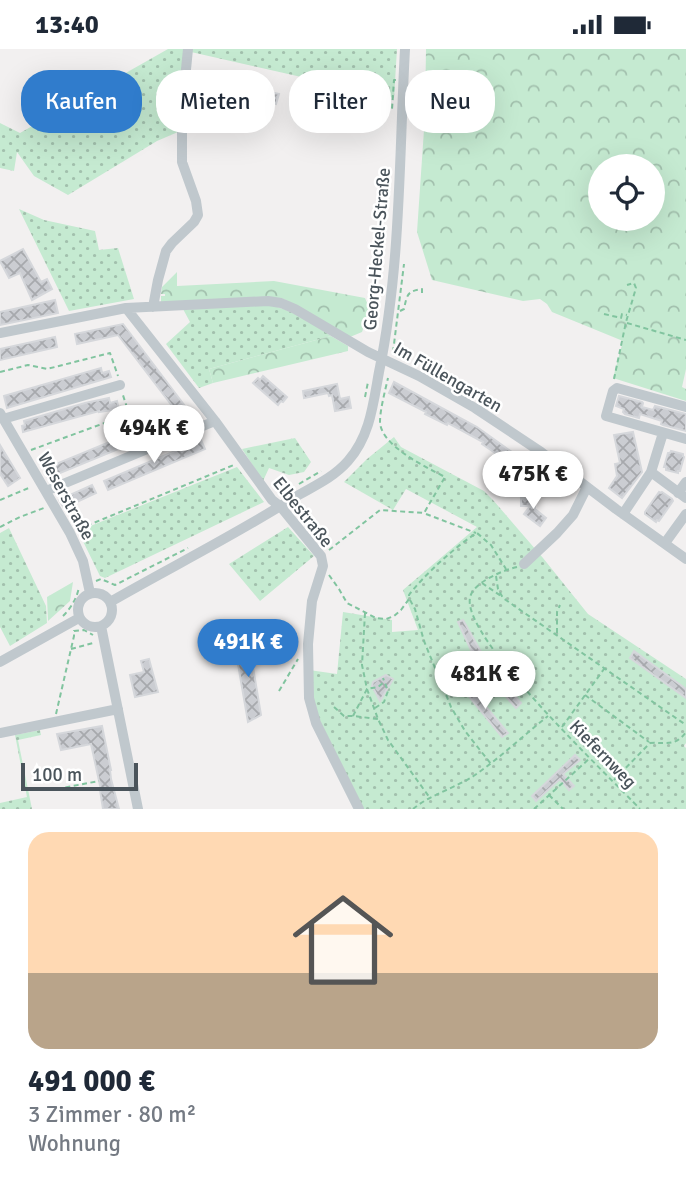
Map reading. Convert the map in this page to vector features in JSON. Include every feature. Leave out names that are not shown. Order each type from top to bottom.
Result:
[{"type":"street","points":[[153,307],[166,251],[198,215],[196,201],[182,162],[182,110],[188,49]]},
{"type":"street","name":"Georg-Heckel-Straße","points":[[110,602],[333,475],[358,447],[368,427],[383,358],[393,288],[405,49]]},
{"type":"street","name":"Im Füllengarten","points":[[0,333],[126,308],[268,301],[281,303],[475,408],[541,452],[686,559]]},
{"type":"street","name":"Elbestraße","points":[[126,308],[215,421],[272,501],[281,507],[321,556],[323,566],[312,601],[308,647],[311,710],[359,809]]},
{"type":"street","name":"Weserstraße","points":[[90,593],[83,561],[70,533],[2,416],[120,385]]},
{"type":"street","points":[[686,407],[617,388],[613,391],[606,415],[686,439]]},
{"type":"street","points":[[46,491],[215,421]]},
{"type":"street","points":[[623,514],[651,472],[663,433]]},
{"type":"street","points":[[651,472],[682,496],[686,482]]},
{"type":"street","points":[[524,564],[573,515],[587,487]]},
{"type":"street","points":[[665,543],[686,514]]},
{"type":"street","points":[[90,593],[102,594],[110,602],[112,614],[101,626],[88,626],[79,618],[77,612],[80,600],[90,593]]},
{"type":"street","points":[[0,662],[79,618]]},
{"type":"street","points":[[101,626],[138,809]]},
{"type":"street","points":[[0,733],[118,709]]},
{"type":"path","points":[[391,110],[394,81]]},
{"type":"path","points":[[613,391],[626,322],[636,288],[634,283],[626,285]]},
{"type":"path","points":[[399,311],[404,309],[407,296],[413,290],[422,289],[422,293]]},
{"type":"path","points":[[604,314],[621,318],[622,314],[628,316]]},
{"type":"path","points":[[626,322],[686,340]]},
{"type":"path","points":[[365,400],[369,379]]},
{"type":"path","points":[[388,379],[380,424],[389,441],[398,450],[445,478],[424,513]]},
{"type":"path","points":[[129,414],[145,450]]},
{"type":"path","points":[[24,453],[47,445]]},
{"type":"path","points":[[70,533],[243,461]]},
{"type":"path","points":[[299,484],[327,468]]},
{"type":"path","points":[[0,500],[27,489]]},
{"type":"path","points":[[0,527],[42,509]]},
{"type":"path","points":[[477,533],[463,542],[419,583],[401,610],[386,619],[376,618],[347,603],[330,578],[321,556],[380,510],[424,513],[477,533],[491,545],[506,569]]},
{"type":"path","points":[[95,581],[101,579],[115,585],[188,548]]},
{"type":"path","points":[[524,564],[506,569],[482,583],[686,726]]},
{"type":"path","points":[[496,576],[503,598]]},
{"type":"path","name":"Kiefernweg","points":[[482,583],[473,591],[470,608],[490,646],[549,716],[640,809]]},
{"type":"path","points":[[61,618],[71,607],[79,587]]},
{"type":"path","points":[[409,599],[451,707],[465,731],[491,764]]},
{"type":"path","points":[[557,634],[557,612],[560,605]]},
{"type":"path","points":[[365,612],[362,665],[374,709],[388,740],[430,798]]},
{"type":"path","points":[[55,722],[74,631],[88,631],[95,638]]},
{"type":"path","points":[[71,649],[93,643]]},
{"type":"path","points":[[279,691],[308,647]]},
{"type":"path","points":[[561,728],[604,668]]},
{"type":"path","points":[[374,709],[386,698],[388,691],[383,678]]},
{"type":"path","points":[[368,689],[379,687],[386,681]]},
{"type":"path","points":[[353,716],[368,689]]},
{"type":"path","points":[[585,695],[650,743],[679,741],[686,732]]},
{"type":"path","points":[[334,707],[344,716],[378,719]]},
{"type":"path","points":[[413,809],[461,784],[491,764],[549,716]]},
{"type":"path","points":[[613,781],[650,743]]},
{"type":"path","points":[[534,809],[590,758]]},
{"type":"path","points":[[57,789],[99,781]]},
{"type":"path","points":[[549,795],[563,809]]},
{"type":"green space","points":[[168,49],[184,49],[182,70],[156,70],[156,133],[176,133],[157,141],[68,195],[34,176],[17,152],[14,171],[0,168],[0,123],[20,133],[142,133],[142,70],[131,70]]},
{"type":"green space","points":[[191,49],[397,49],[394,98],[391,97],[391,70],[289,70],[289,74],[191,52]]},
{"type":"green space","points":[[426,49],[686,49],[686,369],[682,387],[686,389],[686,401],[613,378],[623,341],[552,312],[540,299],[523,301],[432,280],[417,232],[424,133],[495,133],[495,70],[426,70]]},
{"type":"green space","points":[[19,209],[44,220],[95,231],[99,250],[118,248],[134,299],[69,311]]},
{"type":"green space","points":[[177,272],[177,286],[274,281],[365,298],[370,310],[362,332],[350,337],[284,299],[268,297],[161,304],[161,296],[165,296],[161,294],[162,287]]},
{"type":"green space","points":[[269,305],[293,313],[331,336],[209,369],[213,383],[199,388],[166,344],[190,322],[183,309]]},
{"type":"green space","points":[[331,336],[348,346],[348,351],[213,383],[209,369]]},
{"type":"green space","points":[[394,437],[401,447],[484,491],[588,614],[686,679],[686,809],[362,809],[315,714],[309,670],[337,674],[343,612],[392,620],[392,632],[418,630],[403,590],[477,527],[406,489],[393,510],[344,482]]},
{"type":"green space","points":[[295,438],[311,462],[304,472],[289,475],[269,468],[263,481],[242,449]]},
{"type":"green space","points":[[237,467],[264,502],[105,578],[100,576],[78,531]]},
{"type":"green space","points":[[288,527],[314,556],[260,601],[229,564]]},
{"type":"green space","points":[[9,528],[46,606],[47,623],[10,646],[0,627],[0,533]]},
{"type":"green space","points":[[73,582],[70,601],[48,621],[47,597]]},
{"type":"green space","points":[[40,730],[41,735],[18,740],[32,809],[0,809],[0,803],[27,797],[15,735]]},
{"type":"building","points":[[23,249],[41,282],[47,279],[52,289],[32,300],[20,273],[9,278],[0,261]]},
{"type":"building","points":[[55,300],[58,313],[0,325],[0,312]]},
{"type":"building","points":[[123,324],[191,414],[183,420],[118,335],[77,344],[75,334]]},
{"type":"building","points":[[55,337],[57,347],[0,360],[0,349]]},
{"type":"building","points":[[101,368],[102,373],[109,371],[111,377],[7,408],[4,396]]},
{"type":"building","points":[[263,376],[287,397],[283,402],[278,405],[253,383]]},
{"type":"building","points":[[394,382],[477,427],[527,463],[521,471],[482,444],[483,442],[389,393]]},
{"type":"building","points":[[337,384],[340,399],[349,397],[351,408],[335,411],[332,395],[329,396],[328,393],[304,398],[303,391]]},
{"type":"building","points":[[619,396],[642,402],[642,407],[653,410],[655,406],[686,414],[686,431],[663,425],[662,421],[640,414],[639,418],[625,414],[624,409],[616,406]]},
{"type":"building","points":[[109,398],[110,403],[117,401],[120,414],[114,415],[112,410],[99,411],[23,432],[24,421]]},
{"type":"building","points":[[168,418],[172,427],[147,437],[144,428]]},
{"type":"building","points":[[633,432],[642,472],[622,498],[609,488],[617,476],[615,464],[620,463],[614,435]]},
{"type":"building","points":[[124,436],[128,445],[48,478],[44,469]]},
{"type":"building","points":[[201,440],[205,449],[108,490],[104,481]]},
{"type":"building","points":[[0,445],[20,478],[8,486],[0,474]]},
{"type":"building","points":[[671,451],[683,454],[684,457],[678,473],[664,467]]},
{"type":"building","points":[[92,485],[96,493],[64,508],[59,500]]},
{"type":"building","points":[[659,492],[673,501],[656,522],[645,512]]},
{"type":"building","points":[[521,498],[535,499],[535,509],[546,518],[540,526],[524,514],[530,506],[521,506]]},
{"type":"building","points":[[463,620],[483,659],[521,703],[516,708],[481,668],[458,622]]},
{"type":"building","points":[[252,636],[256,639],[249,660],[250,668],[253,667],[261,715],[248,722],[235,647]]},
{"type":"building","points":[[634,651],[686,689],[686,698],[630,658]]},
{"type":"building","points":[[149,659],[158,692],[135,697],[130,675],[144,672],[141,661]]},
{"type":"building","points":[[386,675],[393,679],[380,701],[372,686],[373,682]]},
{"type":"building","points":[[467,684],[508,733],[502,737],[462,688]]},
{"type":"building","points":[[102,726],[119,809],[103,809],[91,744],[61,750],[57,734]]},
{"type":"building","points":[[575,755],[580,760],[563,774],[574,786],[569,790],[560,779],[536,801],[532,796]]}]
